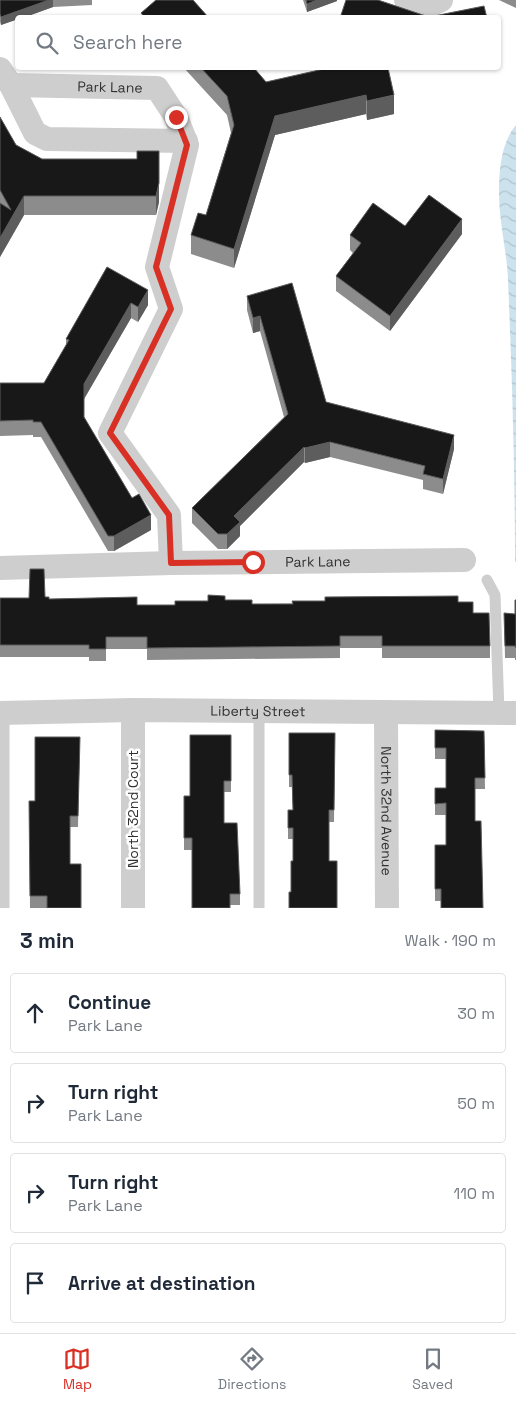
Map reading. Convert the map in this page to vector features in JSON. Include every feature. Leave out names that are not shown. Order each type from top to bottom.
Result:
[{"type":"street","points":[[406,0],[428,6],[441,0]]},
{"type":"street","points":[[6,77],[35,133],[47,139],[186,142],[187,145],[156,267],[171,309],[110,433],[169,515],[171,563]]},
{"type":"street","name":"Park Lane","points":[[6,77],[157,88],[176,117],[186,142]]},
{"type":"street","name":"Park Lane","points":[[0,568],[171,563],[464,560]]},
{"type":"street","name":"Liberty Street","points":[[2,713],[133,710],[508,713]]},
{"type":"street","name":"North 32nd Court","points":[[133,710],[133,908]]},
{"type":"street","name":"North 32nd Avenue","points":[[386,713],[387,908]]},
{"type":"lane","points":[[487,580],[495,595],[508,713]]},
{"type":"lane","points":[[259,712],[259,908]]},
{"type":"lane","points":[[2,713],[4,908]]},
{"type":"water","points":[[516,125],[515,562],[508,280],[499,193],[500,166],[504,148]]},
{"type":"building","points":[[0,0],[49,0],[1,17]]},
{"type":"building","points":[[156,0],[193,0],[206,15],[143,15],[141,13]]},
{"type":"building","points":[[306,0],[317,0],[307,4]]},
{"type":"building","points":[[346,0],[378,0],[423,15],[341,15]]},
{"type":"building","points":[[484,6],[486,15],[439,15]]},
{"type":"building","points":[[203,70],[256,70],[266,82],[319,70],[388,70],[394,95],[367,101],[366,95],[275,116],[234,249],[191,235],[198,213],[206,215],[234,125],[227,96]]},
{"type":"building","points":[[0,117],[16,145],[42,159],[137,159],[137,151],[159,151],[159,183],[156,196],[24,196],[0,238],[0,203],[11,210],[0,190]]},
{"type":"building","points":[[429,195],[462,219],[390,316],[336,276],[361,243],[350,235],[373,203],[405,226]]},
{"type":"building","points":[[107,267],[148,290],[138,307],[131,303],[84,384],[84,417],[132,498],[139,494],[151,515],[114,536],[108,536],[41,422],[33,422],[33,420],[0,421],[0,383],[44,383],[69,340],[66,339]]},
{"type":"building","points":[[292,283],[326,402],[454,435],[443,479],[423,474],[425,466],[330,442],[304,447],[234,516],[240,522],[227,534],[218,534],[192,508],[288,414],[260,316],[253,318],[247,296]]},
{"type":"building","points":[[30,569],[44,569],[45,597],[49,597],[49,599],[137,597],[137,605],[175,605],[175,601],[208,601],[208,595],[225,596],[225,600],[252,600],[252,604],[293,604],[292,601],[325,601],[325,597],[458,596],[458,602],[473,602],[473,613],[489,613],[490,646],[382,646],[382,636],[340,636],[340,646],[147,648],[147,637],[106,637],[106,649],[89,649],[89,645],[0,645],[0,598],[29,598]]},
{"type":"building","points":[[515,600],[516,648],[515,646],[505,646],[504,613],[515,614]]},
{"type":"building","points":[[435,730],[484,731],[485,778],[475,778],[475,821],[481,821],[483,908],[441,908],[441,889],[435,889],[435,845],[446,845],[446,803],[435,804],[435,788],[446,788],[446,748],[435,748]]},
{"type":"building","points":[[289,733],[335,733],[334,810],[329,810],[329,861],[337,861],[337,908],[289,908],[291,861],[293,861],[293,828],[288,828],[288,810],[293,810],[292,775],[289,775]]},
{"type":"building","points":[[190,735],[231,735],[231,781],[224,781],[224,823],[237,823],[240,894],[230,894],[230,908],[192,908],[192,838],[184,838],[184,796],[190,796]]},
{"type":"building","points":[[35,737],[80,737],[78,816],[70,816],[70,864],[81,864],[81,908],[47,908],[47,896],[30,896],[29,801],[35,801]]},
{"type":"route","points":[[176,117],[187,145],[156,267],[171,309],[110,433],[169,515],[171,563],[253,562]]}]
